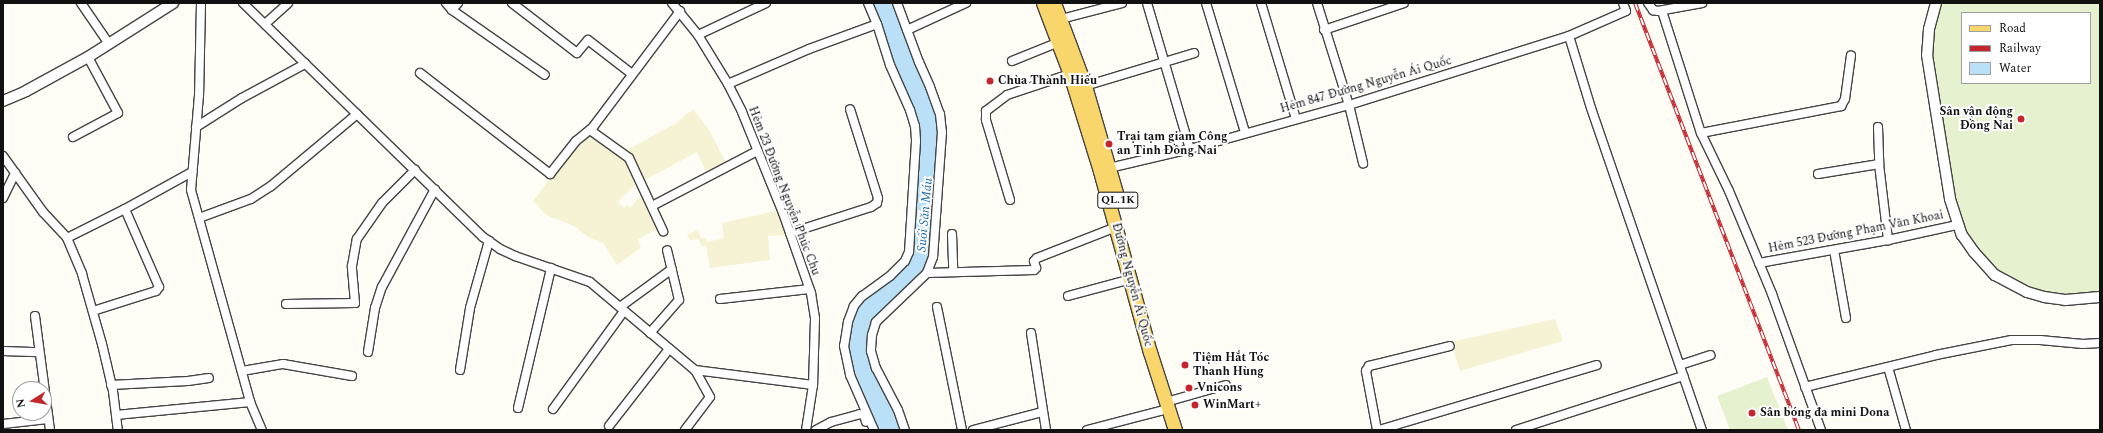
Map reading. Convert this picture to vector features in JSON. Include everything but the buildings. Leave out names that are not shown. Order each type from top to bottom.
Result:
[{"type":"main road","name":"Đường Nguyễn Ái Quốc","points":[[1043,3],[1070,74],[1131,279],[1171,404],[1183,430]]},
{"type":"main road","name":"Đường Nguyễn Ái Quốc","points":[[1054,3],[1085,86],[1109,168],[1171,404],[1175,430]]},
{"type":"street","points":[[80,3],[109,44]]},
{"type":"street","points":[[3,101],[26,91],[109,44],[173,3]]},
{"type":"street","points":[[201,3],[196,127],[191,190],[250,402],[262,430]]},
{"type":"street","points":[[243,3],[304,64],[489,241],[515,256],[590,282],[668,349],[695,370],[710,397],[685,430]]},
{"type":"street","points":[[265,24],[288,3]]},
{"type":"street","points":[[446,3],[455,6],[545,75]]},
{"type":"street","points":[[512,3],[577,53],[588,40],[632,74]]},
{"type":"street","name":"Hẻm 23 Đường Nguyễn Phúc Chu","points":[[672,3],[698,34],[728,84],[790,233],[809,289],[815,319],[813,386],[806,430]]},
{"type":"street","points":[[698,34],[766,3]]},
{"type":"street","points":[[868,3],[878,24],[890,65],[910,110],[915,126],[916,141],[909,252],[905,261],[890,276],[862,296],[854,306],[847,328],[844,346],[850,375],[874,430]]},
{"type":"street","points":[[897,3],[940,114],[942,132],[933,257],[927,273],[876,322],[872,335],[872,351],[876,368],[898,410],[905,430]]},
{"type":"street","points":[[907,30],[966,3]]},
{"type":"street","points":[[1061,20],[1122,3]]},
{"type":"street","points":[[1147,3],[1190,149]]},
{"type":"street","points":[[1206,3],[1245,132]]},
{"type":"street","points":[[1261,3],[1296,119]]},
{"type":"street","points":[[1317,3],[1324,30],[1349,104],[1363,163]]},
{"type":"street","points":[[1324,30],[1404,3]]},
{"type":"street","name":"Hẻm 847 Đường Nguyễn Ái Quốc","points":[[1109,168],[1190,149],[1245,132],[1349,104],[1569,36],[1626,11],[1623,3]]},
{"type":"street","points":[[1648,3],[1653,10],[1662,11],[1702,3]]},
{"type":"street","points":[[1936,3],[1929,29],[1927,55],[1944,169],[1957,225],[1974,252],[1995,274],[2020,288],[2044,297],[2065,300],[2100,297]]},
{"type":"street","points":[[420,73],[550,174],[576,141],[590,130],[680,11]]},
{"type":"street","points":[[1662,11],[1701,133],[1729,191],[1759,264],[1821,430]]},
{"type":"street","points":[[728,84],[803,52],[878,24]]},
{"type":"street","points":[[1569,36],[1591,108],[1702,430]]},
{"type":"street","points":[[1012,61],[1059,42]]},
{"type":"street","points":[[1085,86],[1194,53]]},
{"type":"street","points":[[1701,133],[1841,106],[1845,99],[1851,55]]},
{"type":"street","points":[[73,137],[118,113],[88,56]]},
{"type":"street","points":[[196,127],[242,98],[304,64]]},
{"type":"street","points":[[1010,200],[986,120],[986,111],[1007,95],[1070,74]]},
{"type":"street","points":[[790,233],[871,207],[877,203],[878,198],[850,109]]},
{"type":"street","points":[[198,218],[251,199],[271,186],[357,114]]},
{"type":"street","points":[[1878,127],[1879,164],[1888,240]]},
{"type":"street","points":[[590,130],[629,158],[663,231]]},
{"type":"street","points":[[652,206],[757,151]]},
{"type":"street","points":[[3,156],[43,212],[67,238],[82,274],[93,312],[112,384],[118,430]]},
{"type":"street","points":[[1818,174],[1879,164]]},
{"type":"street","points":[[286,304],[355,303],[352,266],[357,239],[382,202],[415,170]]},
{"type":"street","points":[[67,238],[125,209],[192,172]]},
{"type":"street","points":[[3,198],[15,174]]},
{"type":"street","points":[[368,352],[375,308],[382,287],[435,189]]},
{"type":"street","points":[[93,312],[156,291],[159,287],[125,209]]},
{"type":"street","name":"Hẻm 523 Đường Phạm Văn Khoai","points":[[1759,264],[1888,240],[1957,225]]},
{"type":"street","points":[[927,273],[1034,270],[1036,268],[1034,261],[1037,258],[1116,227]]},
{"type":"street","points":[[952,234],[953,272]]},
{"type":"street","points":[[460,370],[470,308],[489,241]]},
{"type":"street","points":[[650,333],[679,300],[667,250]]},
{"type":"street","points":[[1834,250],[1846,318]]},
{"type":"street","points":[[518,408],[551,268]]},
{"type":"street","points":[[553,409],[622,309],[672,269]]},
{"type":"street","points":[[1068,296],[1131,279]]},
{"type":"street","points":[[720,299],[809,289]]},
{"type":"street","points":[[937,307],[962,430]]},
{"type":"street","points":[[35,316],[43,381]]},
{"type":"street","points":[[1031,333],[1042,412],[1046,430]]},
{"type":"street","points":[[1805,387],[1936,355],[2012,340],[2100,343]]},
{"type":"street","points":[[1450,346],[1369,366],[1366,371],[1378,430],[1597,365]]},
{"type":"street","points":[[608,426],[668,349]]},
{"type":"street","points":[[3,351],[39,352]]},
{"type":"street","points":[[1680,365],[1710,355]]},
{"type":"street","points":[[242,371],[283,364],[352,376]]},
{"type":"street","points":[[1888,367],[1906,430]]},
{"type":"street","points":[[695,370],[813,386]]},
{"type":"street","points":[[1516,430],[1683,376]]},
{"type":"street","points":[[112,384],[188,381],[209,378]]},
{"type":"street","points":[[1087,430],[1226,385]]},
{"type":"street","points":[[116,415],[250,402]]},
{"type":"street","points":[[973,430],[1042,412]]},
{"type":"street","points":[[816,430],[831,422],[860,414],[864,415],[870,430]]},
{"type":"street","points":[[3,424],[30,421]]},
{"type":"shaded area","points":[[694,110],[709,130],[726,163],[707,174],[697,152],[643,181],[625,151],[678,122],[686,114]]},
{"type":"shaded area","points":[[590,133],[626,160],[637,183],[618,202],[624,208],[628,205],[630,208],[643,193],[658,228],[638,239],[641,248],[617,265],[603,243],[588,237],[574,226],[546,215],[533,201],[578,143]]},
{"type":"shaded area","points":[[779,210],[788,235],[768,236],[770,260],[710,268],[706,246],[701,246],[699,239],[690,240],[687,235],[697,230],[702,239],[706,238],[707,242],[724,238],[722,223]]},
{"type":"shaded area","points":[[1555,319],[1563,341],[1460,371],[1451,342]]},
{"type":"green space","name":"Sân vận động Đồng Nai","points":[[1941,3],[2100,3],[2100,293],[2065,295],[2044,292],[2028,287],[1998,270],[1977,248],[1966,232],[1955,198],[1932,55],[1934,30]]},
{"type":"green space","name":"Sân bóng đa mini Dona","points":[[1767,377],[1788,430],[1730,430],[1717,396]]},
{"type":"water","name":"Suối Săn Máu","points":[[872,3],[894,3],[937,114],[939,132],[930,256],[924,271],[873,321],[868,351],[901,430],[877,430],[853,375],[847,345],[850,323],[857,308],[864,299],[907,263],[919,138]]},
{"type":"railway","points":[[1635,3],[1799,430]]},
{"type":"place","name":"Chùa Thành Hiếu","points":[[990,81]]},
{"type":"place","name":"Sân vận động Đồng Nai","points":[[2021,119]]},
{"type":"place","name":"Trại tạm giam Công an Tỉnh Đồng Nai","points":[[1109,144]]},
{"type":"place","name":"Tiệm Hắt Tóc Thanh Hùng","points":[[1185,365]]},
{"type":"place","name":"Vnicons","points":[[1189,388]]},
{"type":"place","name":"WinMart+","points":[[1195,405]]},
{"type":"place","name":"Sân bóng đa mini Dona","points":[[1752,413]]}]
